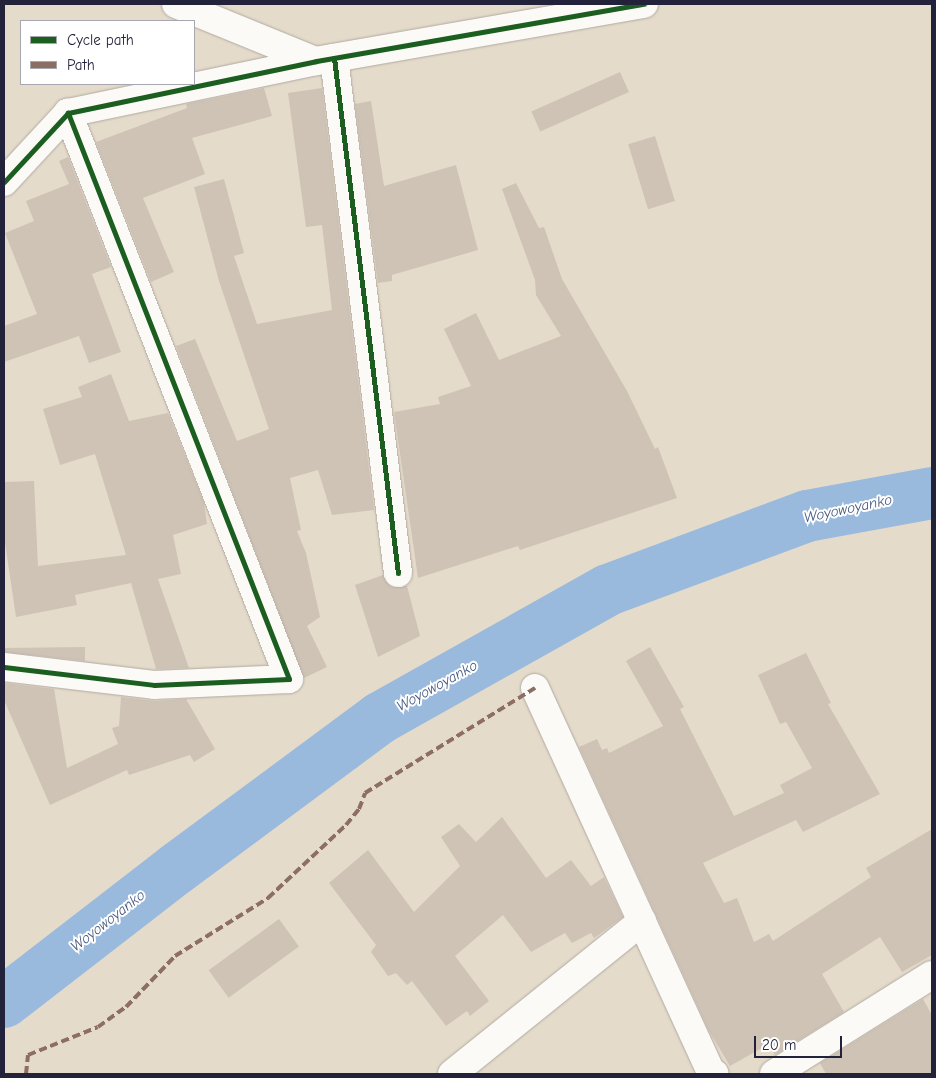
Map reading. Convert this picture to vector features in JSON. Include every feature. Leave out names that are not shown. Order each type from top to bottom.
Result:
[{"type":"street","points":[[176,4],[325,59]]},
{"type":"street","points":[[4,182],[68,113],[325,59],[644,4]]},
{"type":"street","points":[[325,59],[398,573]]},
{"type":"street","points":[[4,667],[154,685],[289,679],[68,113]]},
{"type":"street","points":[[536,688],[712,1073]]},
{"type":"street","points":[[452,1074],[642,920]]},
{"type":"street","points":[[774,1074],[932,975]]},
{"type":"building","points":[[620,72],[629,92],[540,132],[531,111]]},
{"type":"building","points":[[264,88],[272,116],[192,138],[205,174],[143,198],[174,272],[151,282],[96,142],[187,108],[186,104]]},
{"type":"building","points":[[322,88],[374,510],[332,515],[318,470],[290,478],[301,530],[297,531],[306,553],[320,617],[307,626],[327,667],[304,678],[176,346],[195,339],[237,441],[269,429],[219,281],[194,187],[224,179],[244,253],[234,256],[257,324],[332,310],[322,225],[306,227],[288,93]]},
{"type":"building","points":[[371,101],[384,186],[456,165],[478,250],[392,275],[392,281],[378,283],[355,104]]},
{"type":"building","points":[[655,136],[675,201],[648,209],[628,144]]},
{"type":"building","points":[[68,157],[111,267],[92,274],[121,352],[89,363],[79,336],[4,362],[4,326],[37,314],[5,233],[34,221],[26,201],[69,184],[59,161]]},
{"type":"building","points":[[516,183],[539,228],[544,227],[562,279],[627,391],[655,449],[658,447],[677,498],[520,550],[518,546],[418,578],[394,412],[440,404],[438,397],[471,386],[444,329],[476,313],[499,360],[561,336],[536,295],[535,280],[502,189]]},
{"type":"building","points":[[111,374],[129,421],[168,413],[204,503],[207,524],[173,535],[181,574],[158,579],[189,668],[156,669],[131,583],[75,595],[77,605],[16,617],[4,536],[4,482],[34,481],[38,566],[126,555],[95,454],[60,465],[43,409],[82,397],[78,387]]},
{"type":"building","points":[[383,575],[392,587],[407,586],[420,636],[378,657],[355,585]]},
{"type":"building","points":[[85,647],[85,661],[4,652],[4,648]]},
{"type":"building","points":[[650,647],[684,707],[680,709],[734,816],[784,793],[780,785],[812,768],[786,722],[780,724],[758,675],[806,653],[831,703],[828,704],[880,794],[803,832],[796,820],[703,863],[724,903],[737,898],[754,942],[769,934],[773,941],[871,877],[866,868],[932,829],[932,955],[902,972],[880,937],[822,974],[844,1012],[775,1055],[769,1044],[730,1066],[709,1031],[579,747],[597,739],[602,750],[607,748],[609,753],[663,726],[626,661]]},
{"type":"building","points":[[4,683],[54,689],[67,768],[118,744],[112,728],[119,726],[121,697],[155,701],[186,699],[215,749],[194,762],[190,755],[129,775],[127,770],[50,805],[4,700]]},
{"type":"building","points":[[502,817],[546,878],[571,860],[591,886],[604,877],[623,917],[594,938],[591,933],[572,943],[565,933],[531,952],[503,915],[455,956],[489,1001],[470,1016],[467,1011],[446,1026],[412,981],[407,985],[396,973],[388,976],[371,952],[376,945],[329,883],[368,850],[414,912],[460,866],[441,837],[459,824],[476,842]]},
{"type":"building","points":[[279,919],[299,947],[229,998],[209,970]]},
{"type":"building","points":[[923,999],[932,1015],[932,1074],[826,1074],[820,1063]]},
{"type":"waterway","name":"Woyowoyanko","points":[[4,1002],[176,869],[380,718],[608,590],[807,516],[932,493]]},
{"type":"marked path","points":[[26,1074],[28,1055],[98,1027],[126,1007],[175,956],[268,898],[346,825],[359,809],[365,793],[535,688]]},
{"type":"cycle path","points":[[4,182],[68,113],[316,61],[644,4]]},
{"type":"cycle path","points":[[334,58],[398,573]]},
{"type":"cycle path","points":[[4,667],[154,685],[289,679],[68,113]]}]
